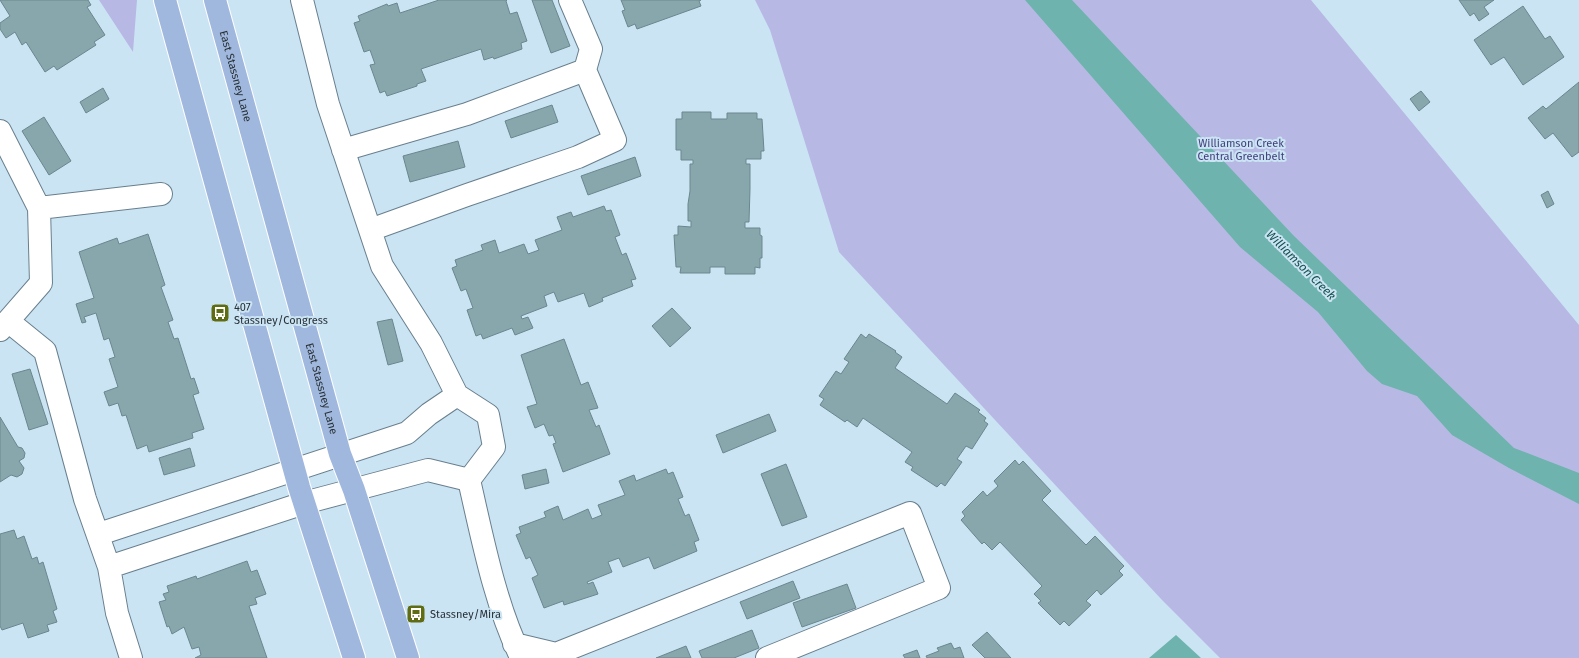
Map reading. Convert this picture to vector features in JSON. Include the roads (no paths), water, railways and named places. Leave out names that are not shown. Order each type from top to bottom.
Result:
[{"type":"main road","points":[[165,0],[294,470],[354,658]]},
{"type":"main road","name":"East Stassney Lane","points":[[215,0],[340,454],[354,490],[408,658]]},
{"type":"street","points":[[302,0],[328,104],[382,266],[431,343],[457,395],[488,415],[494,447],[469,480]]},
{"type":"street","points":[[370,230],[578,157],[615,140],[585,70],[591,50],[570,0]]},
{"type":"street","points":[[343,150],[467,114],[585,70]]},
{"type":"street","points":[[0,131],[39,208],[41,283],[4,326],[45,351],[85,499],[99,534],[109,566],[117,613],[131,658]]},
{"type":"street","points":[[39,208],[161,194]]},
{"type":"street","points":[[99,534],[407,433],[429,414],[457,395]]},
{"type":"street","points":[[109,566],[304,503],[428,470],[469,480]]},
{"type":"street","points":[[469,480],[492,575],[518,651],[556,654],[910,513],[939,588],[767,658]]},
{"type":"water","name":"Williamson Creek","points":[[1025,0],[1072,0],[1294,236],[1514,448],[1579,473],[1579,504],[1509,468],[1452,435],[1417,396],[1382,384],[1367,371],[1318,312],[1240,247]]},
{"type":"water","points":[[1176,635],[1201,658],[1149,658]]},
{"type":"place","name":"407 Stassney/Congress","points":[[220,313]]},
{"type":"place","name":"Stassney/Mira","points":[[416,614]]},
{"type":"park label","name":"Williamson Creek Central Greenbelt","points":[[1241,149]]}]
